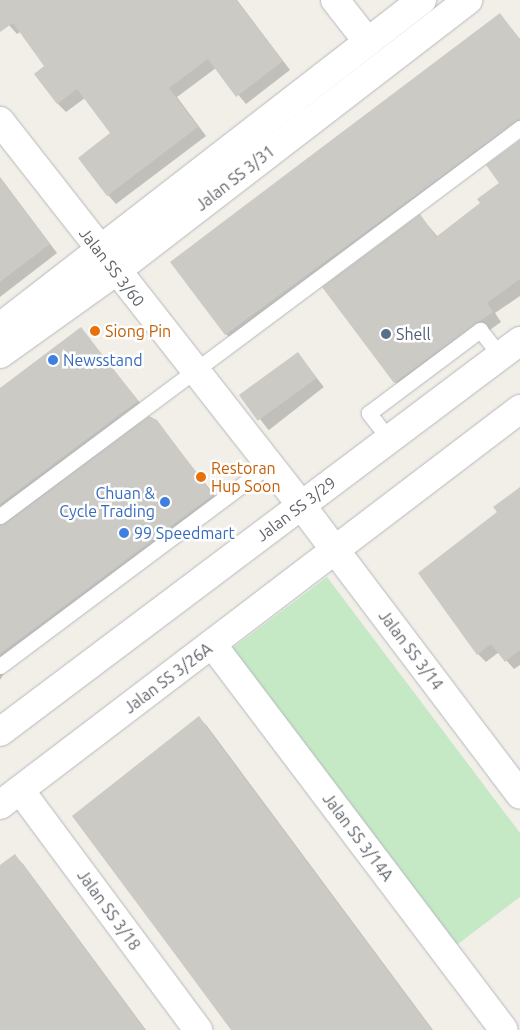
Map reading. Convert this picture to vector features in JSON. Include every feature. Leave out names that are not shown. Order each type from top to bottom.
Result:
[{"type":"street","points":[[335,0],[366,41]]},
{"type":"street","name":"Jalan SS 3/31","points":[[0,328],[366,41],[422,0]]},
{"type":"street","name":"Jalan SS 3/31","points":[[0,354],[115,272],[468,0]]},
{"type":"street","name":"Jalan SS 3/60","points":[[0,120],[115,272],[301,505]]},
{"type":"street","name":"Jalan SS 3/29","points":[[0,732],[510,349]]},
{"type":"street","name":"Jalan SS 3/26A","points":[[10,797],[520,409]]},
{"type":"street","name":"Jalan SS 3/14","points":[[301,505],[520,795]]},
{"type":"street","name":"Jalan SS 3/14A","points":[[212,644],[503,1030]]},
{"type":"street","name":"Jalan SS 3/18","points":[[10,797],[198,1030]]},
{"type":"street","points":[[503,1030],[520,1017]]},
{"type":"lane","points":[[0,516],[520,128]]},
{"type":"lane","points":[[0,666],[268,465]]},
{"type":"green space","points":[[327,577],[520,833],[520,897],[454,947],[230,650]]},
{"type":"building","points":[[0,0],[236,0],[283,61],[236,97],[208,59],[169,88],[198,127],[107,196],[78,158],[110,133],[77,89],[57,104],[34,74],[44,66],[13,23],[0,32]]},
{"type":"building","points":[[500,13],[520,40],[520,119],[225,335],[170,262]]},
{"type":"building","points":[[520,140],[520,279],[487,303],[493,312],[394,383],[322,287],[420,214],[436,237],[480,203],[477,199],[499,183],[486,165]]},
{"type":"building","points":[[0,178],[50,244],[0,282]]},
{"type":"building","points":[[81,327],[138,401],[0,504],[0,388]]},
{"type":"building","points":[[298,352],[317,378],[258,421],[239,395]]},
{"type":"building","points":[[149,416],[157,420],[213,495],[0,654],[0,525]]},
{"type":"building","points":[[520,487],[520,650],[505,662],[491,644],[477,655],[418,573],[497,512],[493,507]]},
{"type":"building","points":[[199,716],[432,1030],[231,1030],[72,816]]},
{"type":"building","points":[[15,854],[145,1030],[0,1030],[0,865]]},
{"type":"place","name":"Siong Pin","points":[[95,331]]},
{"type":"place","name":"Shell","points":[[386,334]]},
{"type":"place","name":"Newsstand","points":[[53,360]]},
{"type":"place","name":"Restoran Hup Soon","points":[[201,477]]},
{"type":"place","name":"Chuan & Cycle Trading","points":[[165,502]]},
{"type":"place","name":"99 Speedmart","points":[[124,533]]}]
